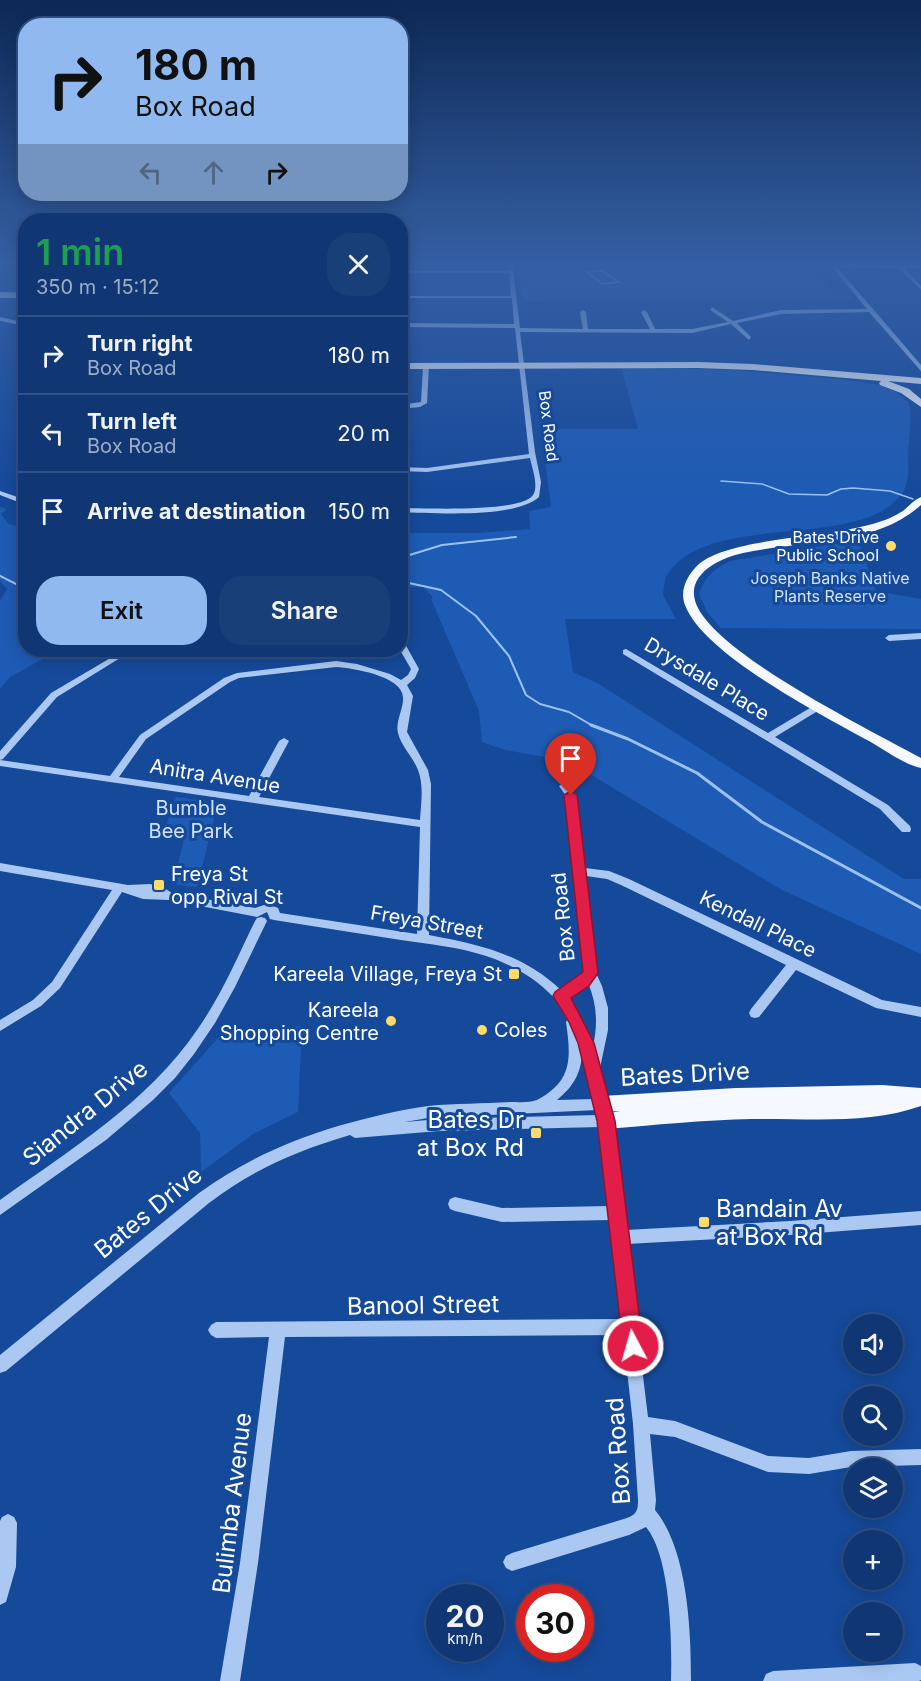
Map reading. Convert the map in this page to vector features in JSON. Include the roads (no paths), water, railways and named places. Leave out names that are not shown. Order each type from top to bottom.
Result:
[{"type":"highway","points":[[408,364],[742,362],[920,374]]},
{"type":"highway","points":[[408,365],[698,365],[832,374],[920,374]]},
{"type":"highway","points":[[832,374],[888,384],[905,391],[921,404]]},
{"type":"main road","points":[[921,500],[901,517],[868,529],[742,550],[721,556],[708,563],[691,580],[688,594],[689,603],[705,627],[780,684],[921,764]]},
{"type":"main road","name":"Bates Drive","points":[[604,1112],[843,1110],[890,1106],[921,1097]]},
{"type":"street","name":"Box Road","points":[[408,510],[508,507],[529,502],[537,496],[539,490],[532,456],[519,339]]},
{"type":"street","points":[[897,339],[908,353],[920,374]]},
{"type":"street","points":[[908,353],[921,354]]},
{"type":"street","points":[[408,407],[424,403],[426,366]]},
{"type":"street","points":[[408,469],[427,470],[532,456]]},
{"type":"street","points":[[0,493],[18,500]]},
{"type":"street","points":[[889,638],[921,636]]},
{"type":"street","name":"Drysdale Place","points":[[626,651],[884,807],[906,829]]},
{"type":"street","points":[[402,684],[412,676],[415,669],[408,656]]},
{"type":"street","points":[[0,757],[54,694],[117,657]]},
{"type":"street","points":[[114,778],[147,734],[237,676],[336,664],[376,673],[402,684],[408,696],[402,732],[423,770],[426,784],[423,939]]},
{"type":"street","name":"Drysdale Place","points":[[769,737],[818,707]]},
{"type":"street","points":[[252,800],[284,741]]},
{"type":"street","name":"Anitra Avenue","points":[[0,763],[424,824]]},
{"type":"street","name":"Box Road","points":[[564,786],[571,795],[573,806],[591,973],[600,993],[604,1029],[594,1069]]},
{"type":"street","points":[[0,867],[124,888],[135,894],[170,896],[259,917]]},
{"type":"street","name":"Kendall Place","points":[[579,871],[609,875],[880,1005],[921,1012]]},
{"type":"street","points":[[0,1026],[37,1003],[56,986],[124,888]]},
{"type":"street","name":"Freya Street","points":[[259,917],[269,921],[274,916],[467,946],[503,958],[541,979],[564,1000]]},
{"type":"street","name":"Siandra Drive","points":[[0,1208],[118,1122],[189,1052],[227,995],[259,917]]},
{"type":"street","points":[[755,1013],[794,963]]},
{"type":"street","name":"Box Road","points":[[591,973],[564,1000],[586,1043],[604,1112],[631,1327],[641,1424],[646,1514],[659,1530],[669,1564],[680,1628],[681,1681]]},
{"type":"street","points":[[535,1107],[555,1096],[567,1086],[571,1078],[575,1051],[573,1023],[564,1000]]},
{"type":"street","name":"Bates Drive","points":[[0,1365],[182,1215],[231,1178],[272,1156],[304,1143],[376,1121],[428,1112],[535,1107],[604,1112]]},
{"type":"street","name":"Bates Drive","points":[[346,1132],[456,1124],[503,1125],[604,1112]]},
{"type":"street","points":[[455,1204],[502,1215],[617,1214]]},
{"type":"street","points":[[620,1237],[921,1218]]},
{"type":"street","name":"Banool Street","points":[[216,1329],[631,1327]]},
{"type":"street","name":"Bulimba Avenue","points":[[230,1681],[249,1563],[278,1330]]},
{"type":"street","points":[[641,1424],[675,1428],[768,1464],[809,1466],[851,1459],[921,1457]]},
{"type":"street","points":[[512,1562],[629,1526],[640,1521],[646,1514]]},
{"type":"street","points":[[0,1596],[7,1567],[8,1523]]},
{"type":"street","points":[[773,1681],[915,1673]]},
{"type":"waterway","points":[[721,481],[762,484],[789,494],[827,495],[841,489],[853,488],[890,491],[913,499]]},
{"type":"waterway","points":[[408,556],[442,545],[516,537]]},
{"type":"waterway","points":[[0,576],[18,585]]},
{"type":"waterway","points":[[408,583],[441,590],[476,616],[509,656],[526,695],[540,704],[569,712],[592,725]]},
{"type":"waterway","points":[[592,725],[628,739],[697,773],[762,822],[921,908]]},
{"type":"place","name":"Bates Drive Public School","points":[[891,546]]},
{"type":"place","name":"Freya St opp Rival St","points":[[159,885]]},
{"type":"place","name":"Kareela Village, Freya St","points":[[514,974]]},
{"type":"place","name":"Kareela Shopping Centre","points":[[391,1021]]},
{"type":"place","name":"Coles","points":[[482,1030]]},
{"type":"place","name":"Bates Dr at Box Rd","points":[[536,1133]]},
{"type":"place","name":"Bandain Av at Box Rd","points":[[704,1222]]},
{"type":"park label","name":"Joseph Banks Native Plants Reserve","points":[[830,587]]},
{"type":"park label","name":"Bumble Bee Park","points":[[191,820]]}]
